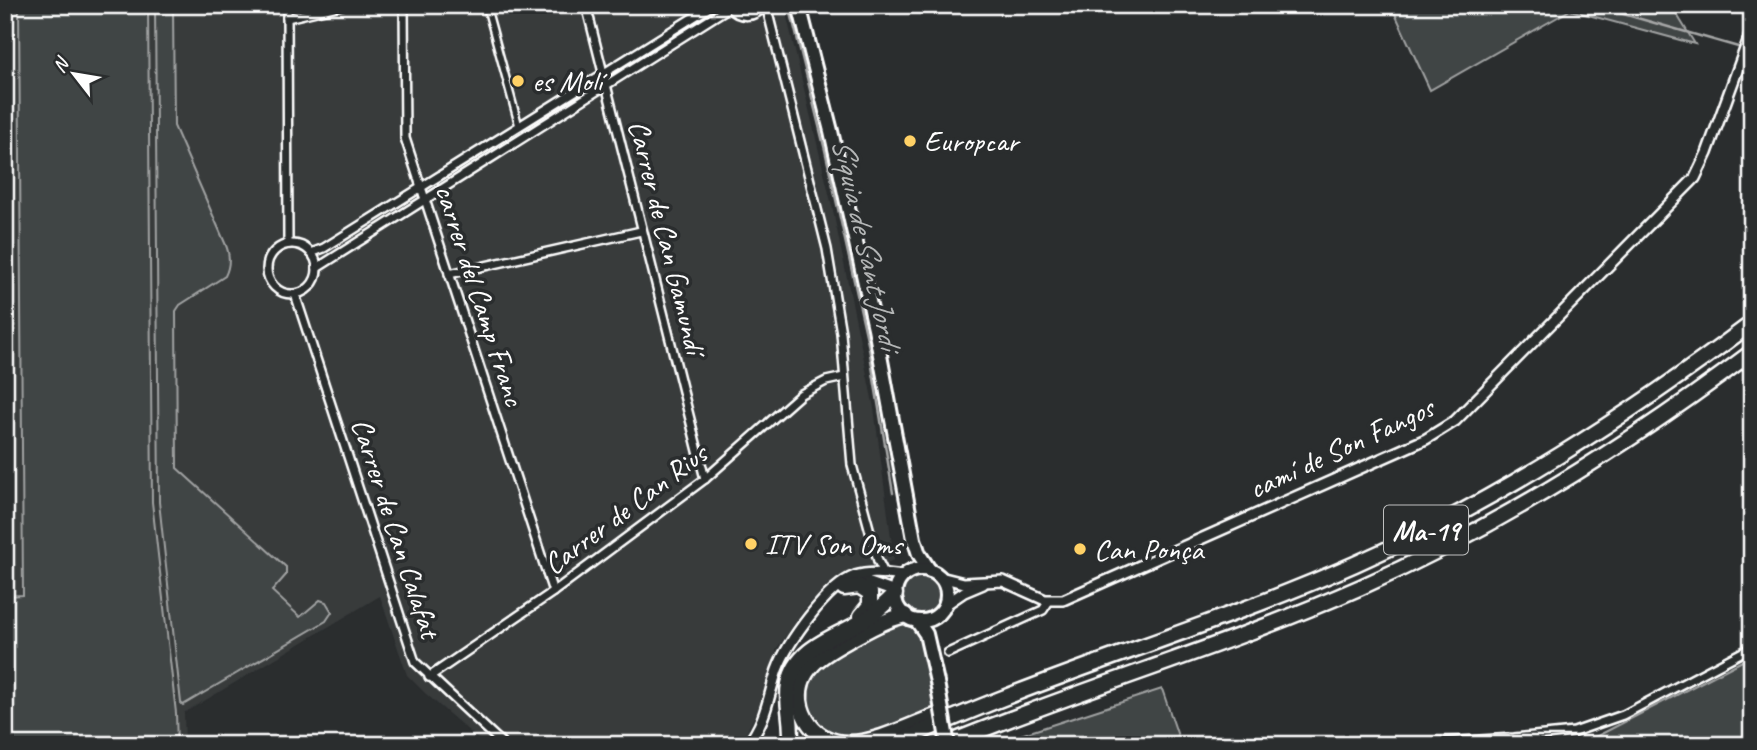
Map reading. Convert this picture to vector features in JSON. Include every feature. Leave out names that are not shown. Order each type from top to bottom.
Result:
[{"type":"highway","name":"Ma-19","points":[[892,745],[1003,697],[1291,590],[1412,537],[1503,489],[1574,447],[1752,323]]},
{"type":"highway","name":"Ma-19","points":[[946,745],[1008,719],[1265,626],[1360,587],[1426,556],[1569,478],[1752,352]]},
{"type":"highway","points":[[842,632],[850,622],[867,611],[871,599],[870,593],[862,587],[844,588]]},
{"type":"highway","points":[[790,745],[788,688],[793,671],[809,650],[874,613],[895,593]]},
{"type":"highway","points":[[911,618],[880,623],[830,651],[809,667],[800,688],[800,703],[804,717],[816,731],[841,743],[862,742],[984,699],[1003,697]]},
{"type":"highway","points":[[964,745],[992,732],[1008,719]]},
{"type":"main road","points":[[799,5],[831,131],[872,316],[916,548],[946,588],[933,635],[933,660]]},
{"type":"main road","points":[[904,495],[909,554],[904,575],[895,593],[897,604],[926,634],[937,682],[946,745]]},
{"type":"main road","points":[[904,575],[918,569],[935,574]]},
{"type":"main road","points":[[911,618],[926,621],[941,610]]},
{"type":"street","points":[[287,5],[288,244]]},
{"type":"street","points":[[287,18],[342,5]]},
{"type":"street","name":"carrer del Camp Franc","points":[[404,5],[405,138],[553,593]]},
{"type":"street","points":[[486,5],[519,126]]},
{"type":"street","name":"Carrer de Can Gamundí","points":[[586,5],[705,479]]},
{"type":"street","points":[[311,253],[324,248],[713,5]]},
{"type":"street","points":[[317,268],[607,86],[727,7],[734,13],[748,16],[766,5],[827,249],[837,298],[852,466],[878,561],[884,573]]},
{"type":"street","name":"camí de Son Fangos","points":[[948,653],[1043,610],[1049,601],[1071,597],[1426,439],[1455,421],[1695,178],[1707,153],[1752,30]]},
{"type":"street","points":[[449,274],[641,231]]},
{"type":"street","points":[[288,244],[305,248],[311,253],[317,268],[313,282],[302,292],[295,294],[279,290],[268,276],[269,260],[274,253],[288,244]]},
{"type":"street","name":"Carrer de Can Calafat","points":[[295,294],[415,662],[504,745]]},
{"type":"street","name":"Carrer de Can Rius","points":[[429,677],[553,593],[705,479],[802,394],[826,381],[844,377]]},
{"type":"street","points":[[747,745],[764,716],[783,656],[819,607],[845,581],[863,574],[904,575]]},
{"type":"street","points":[[935,574],[964,583],[991,580],[1008,583],[1049,601]]},
{"type":"street","points":[[941,610],[964,592],[991,580]]},
{"type":"street","points":[[819,607],[854,583],[867,582],[895,593]]},
{"type":"street","points":[[1394,745],[1515,742],[1574,732],[1623,715],[1752,647]]},
{"type":"shaded area","points":[[5,5],[784,5],[832,206],[874,408],[894,560],[832,584],[808,605],[777,648],[766,694],[743,739],[734,745],[485,745],[407,675],[380,596],[184,713],[185,745],[5,745]]},
{"type":"shaded area","points":[[19,5],[148,5],[152,502],[176,713],[177,745],[5,745],[5,596],[23,595]]},
{"type":"shaded area","points":[[155,5],[173,5],[174,126],[225,243],[229,260],[225,276],[180,305],[176,311],[177,468],[286,567],[286,575],[272,591],[300,617],[320,600],[326,602],[332,612],[326,621],[183,705],[159,502]]},
{"type":"shaded area","points":[[1391,5],[1671,5],[1695,44],[1570,10],[1430,90]]},
{"type":"shaded area","points":[[922,575],[936,581],[942,595],[936,609],[922,615],[908,609],[902,595],[908,581]]},
{"type":"shaded area","points":[[906,622],[914,627],[925,647],[934,710],[886,729],[857,736],[841,736],[817,723],[806,700],[812,674],[823,662],[842,650]]},
{"type":"shaded area","points":[[1752,656],[1752,745],[1580,745]]},
{"type":"shaded area","points":[[1162,689],[1181,745],[990,745]]},
{"type":"waterway","name":"Síquia de Sant Jordi","points":[[789,5],[825,150],[869,348],[893,493]]},
{"type":"waterway","points":[[1592,5],[1752,51]]},
{"type":"place","name":"es Molí","points":[[518,81]]},
{"type":"place","name":"Europcar","points":[[910,141]]},
{"type":"place","name":"ITV Son Oms","points":[[751,544]]},
{"type":"place","name":"Can Ponça","points":[[1080,549]]}]
